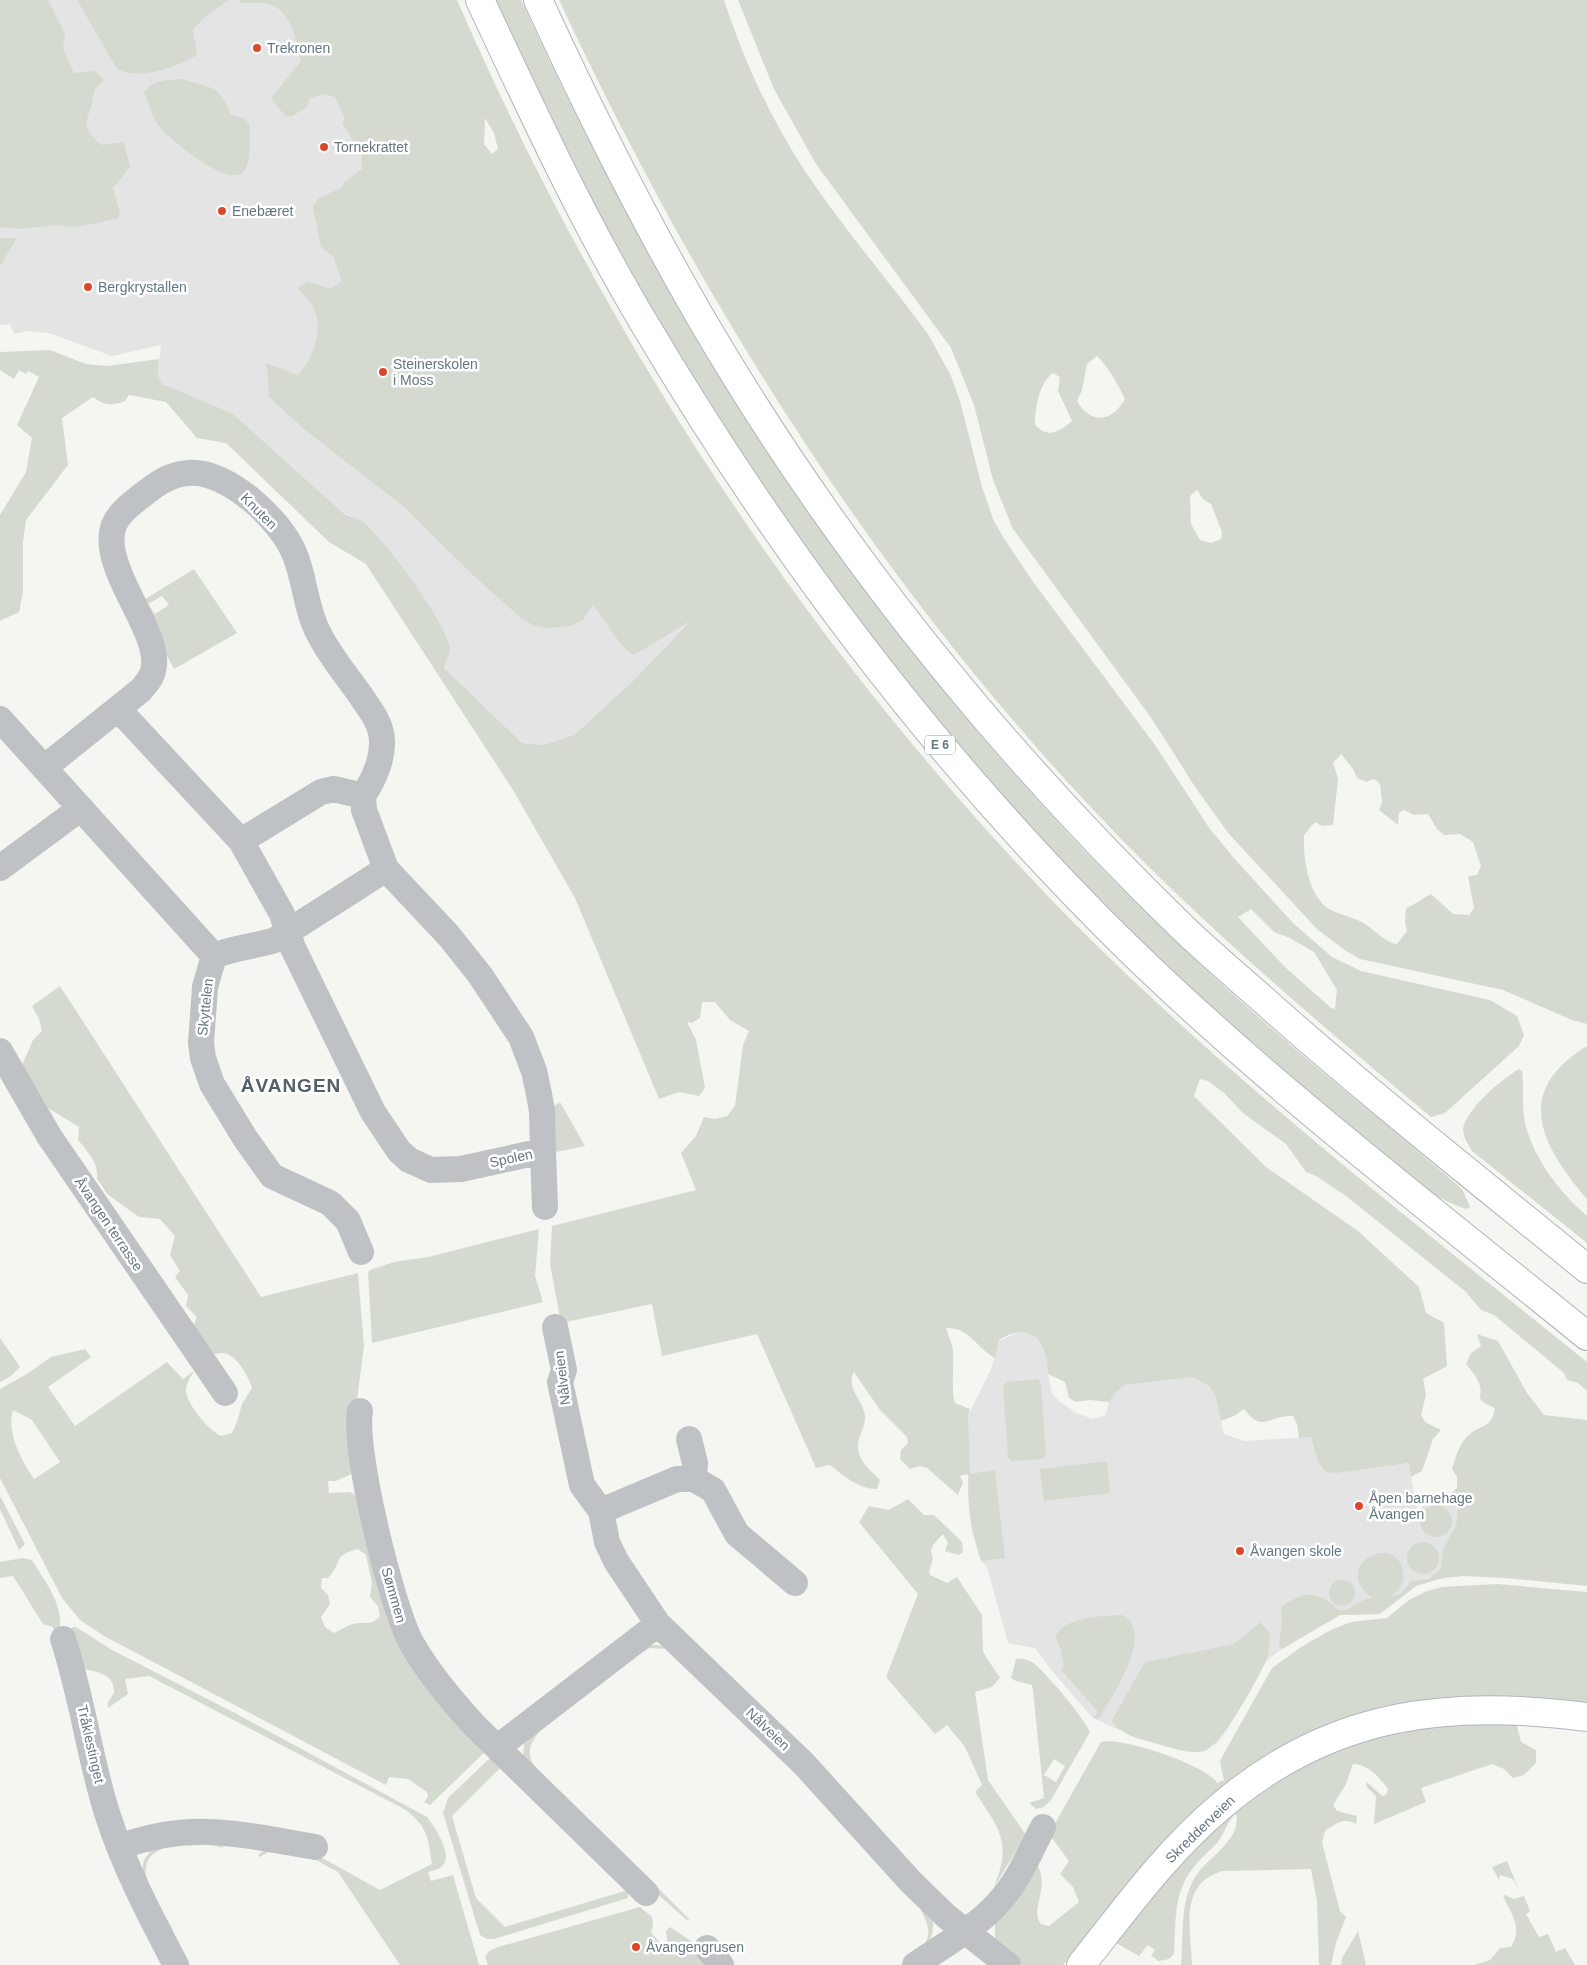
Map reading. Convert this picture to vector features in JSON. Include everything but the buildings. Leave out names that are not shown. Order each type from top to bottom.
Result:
[{"type":"main road","name":"E 6","points":[[480,0],[546,142],[657,345],[736,471],[839,618],[924,726],[1017,833],[1129,948],[1210,1024],[1315,1115],[1587,1336]]},
{"type":"main road","points":[[538,0],[587,107],[705,324],[774,434],[870,573],[979,711],[1077,821],[1186,931],[1330,1060],[1587,1269]]},
{"type":"main road","name":"Skredderveien","points":[[1081,1965],[1156,1874],[1220,1806],[1267,1771],[1320,1742],[1352,1730],[1401,1717],[1461,1709],[1514,1709],[1587,1717]]},
{"type":"street","name":"Knuten","points":[[44,768],[119,710],[150,679],[154,670],[152,648],[117,565],[112,541],[114,525],[131,504],[157,484],[170,476],[192,473],[211,476],[248,497],[274,524],[290,546],[300,571],[310,613],[318,633],[377,721],[382,740],[378,766],[372,782],[362,796]]},
{"type":"street","points":[[119,710],[241,842],[282,914],[288,930]]},
{"type":"street","points":[[0,719],[192,935],[214,956],[230,949],[275,940],[386,869],[364,810],[362,796],[334,789],[321,792],[241,842]]},
{"type":"street","points":[[0,868],[81,808]]},
{"type":"street","name":"Spolen","points":[[288,930],[293,948],[373,1112],[399,1151],[409,1160],[431,1170],[461,1169],[543,1151],[541,1102],[534,1071],[521,1038],[480,975],[449,936],[386,869]]},
{"type":"street","name":"Skyttelen","points":[[214,956],[205,987],[201,1043],[203,1058],[212,1084],[267,1171],[282,1183],[320,1197],[342,1213],[348,1221],[361,1252]]},
{"type":"street","name":"Åvangen terrasse","points":[[0,1051],[49,1136],[225,1393]]},
{"type":"street","points":[[543,1151],[545,1208]]},
{"type":"street","name":"Nålveien","points":[[555,1327],[564,1370],[560,1382],[582,1485],[601,1511],[608,1542],[616,1561],[658,1624],[804,1764],[911,1882],[964,1930],[1008,1965]]},
{"type":"street","name":"Sømmen","points":[[360,1412],[358,1435],[366,1481],[389,1581],[404,1629],[428,1669],[452,1701],[646,1893]]},
{"type":"street","points":[[689,1439],[696,1463],[694,1479]]},
{"type":"street","points":[[601,1511],[677,1479],[694,1479],[713,1490],[737,1534],[795,1583]]},
{"type":"street","points":[[498,1747],[658,1624]]},
{"type":"street","name":"Tråklestinget","points":[[63,1639],[72,1667],[106,1810],[148,1912],[176,1965]]},
{"type":"street","points":[[915,1965],[987,1914],[1000,1902],[1017,1876],[1043,1827]]},
{"type":"street","points":[[120,1847],[162,1834],[200,1830],[315,1847]]},
{"type":"shaded area","name":"Steinerskolen i Moss","points":[[0,0],[318,0],[692,618],[633,681],[574,735],[543,745],[522,743],[452,677],[444,667],[450,650],[445,637],[422,595],[391,553],[360,520],[342,512],[232,413],[162,384],[158,375],[161,345],[112,356],[49,333],[29,331],[14,334],[10,324],[0,325]]},
{"type":"shaded area","points":[[0,0],[48,0],[65,34],[63,49],[74,73],[95,71],[105,80],[95,90],[87,124],[89,132],[102,145],[124,142],[130,167],[113,188],[120,214],[117,219],[75,227],[55,225],[21,229],[0,227]]},
{"type":"shaded area","points":[[77,0],[229,0],[206,16],[193,29],[197,55],[169,68],[137,74],[117,69]]},
{"type":"shaded area","points":[[239,0],[457,0],[516,128],[581,254],[652,378],[729,498],[810,614],[897,726],[990,834],[1087,936],[1146,993],[1269,1102],[1395,1208],[1587,1362],[1587,1391],[1578,1383],[1567,1380],[1564,1373],[1494,1315],[1481,1310],[1466,1292],[1346,1196],[1316,1176],[1306,1172],[1286,1144],[1244,1114],[1224,1093],[1208,1081],[1200,1079],[1194,1096],[1266,1167],[1358,1231],[1419,1287],[1426,1313],[1444,1323],[1447,1366],[1423,1379],[1426,1395],[1421,1415],[1425,1422],[1441,1430],[1433,1439],[1422,1471],[1411,1477],[1409,1463],[1338,1473],[1326,1472],[1318,1462],[1311,1437],[1299,1438],[1297,1424],[1293,1416],[1284,1416],[1261,1422],[1250,1416],[1244,1409],[1234,1416],[1221,1421],[1215,1396],[1210,1387],[1193,1377],[1125,1385],[1116,1392],[1109,1402],[1090,1400],[1076,1402],[1069,1398],[1065,1382],[1048,1374],[1045,1352],[1036,1338],[1029,1334],[1020,1332],[1010,1334],[999,1340],[995,1358],[961,1331],[946,1328],[953,1351],[955,1403],[970,1409],[968,1416],[970,1474],[995,1470],[1005,1558],[981,1561],[970,1518],[968,1497],[969,1474],[960,1476],[963,1482],[958,1495],[927,1468],[920,1466],[910,1469],[900,1459],[901,1450],[908,1443],[907,1437],[880,1410],[854,1372],[852,1378],[853,1389],[864,1410],[865,1416],[865,1422],[858,1442],[859,1453],[862,1460],[880,1480],[877,1489],[857,1484],[830,1465],[816,1468],[757,1334],[662,1356],[652,1304],[561,1323],[550,1264],[552,1226],[696,1190],[681,1153],[696,1136],[704,1117],[715,1119],[727,1116],[735,1106],[743,1045],[749,1031],[730,1020],[715,1002],[702,1002],[700,1018],[692,1023],[687,1022],[696,1040],[705,1088],[699,1096],[679,1092],[659,1099],[575,898],[513,790],[366,564],[329,542],[226,443],[197,438],[166,402],[129,395],[125,401],[108,404],[93,397],[62,418],[68,465],[26,520],[23,542],[23,592],[19,612],[0,621],[0,515],[26,472],[32,438],[17,425],[39,377],[28,371],[26,374],[19,370],[14,379],[0,370],[0,352],[50,350],[86,364],[107,366],[159,359],[158,375],[162,384],[232,413],[342,512],[360,520],[383,542],[426,601],[446,637],[450,649],[444,668],[522,743],[543,745],[574,735],[633,681],[689,622],[634,655],[618,640],[593,604],[583,620],[571,626],[548,628],[533,625],[522,619],[474,576],[404,507],[304,429],[268,396],[269,386],[266,363],[298,375],[308,361],[316,343],[318,324],[316,315],[311,304],[298,288],[308,281],[330,289],[342,281],[333,256],[321,247],[313,207],[319,198],[343,187],[343,183],[362,169],[362,155],[342,123],[345,118],[335,97],[324,94],[310,98],[307,107],[292,116],[285,116],[271,98],[301,61],[292,28],[277,7],[266,3],[241,3]],"holes":[[[485,118],[494,133],[498,149],[492,154],[484,144]]]},
{"type":"shaded area","points":[[495,0],[521,0],[569,102],[621,202],[676,300],[734,397],[795,491],[860,583],[929,672],[1001,759],[1078,844],[1124,891],[1182,948],[1311,1063],[1462,1189],[1470,1207],[1467,1209],[1440,1198],[1416,1181],[1296,1080],[1157,956],[1107,908],[1018,813],[894,667],[780,513],[676,352],[628,269],[593,203]]},
{"type":"shaded area","points":[[559,0],[724,0],[740,45],[760,90],[794,154],[836,215],[928,334],[951,376],[960,401],[982,487],[993,519],[1003,537],[1034,583],[1155,745],[1210,829],[1294,924],[1332,957],[1361,971],[1490,1000],[1517,1016],[1524,1035],[1519,1046],[1445,1113],[1431,1117],[1320,1023],[1211,926],[1141,859],[1051,764],[967,665],[887,562],[813,455],[743,345],[678,233],[616,117]],"holes":[[[1251,909],[1274,932],[1290,938],[1314,952],[1337,990],[1335,1009],[1331,1008],[1285,967],[1238,917]]]},
{"type":"shaded area","points":[[738,0],[1587,0],[1587,1024],[1572,1020],[1503,990],[1360,959],[1317,929],[1229,834],[1195,787],[1152,719],[1013,529],[993,480],[974,405],[951,348],[816,164],[774,89]],"holes":[[[1097,356],[1109,370],[1125,399],[1120,407],[1108,416],[1095,417],[1083,409],[1077,401],[1082,390],[1087,364]],[[1053,373],[1060,377],[1058,391],[1072,421],[1058,431],[1049,433],[1035,425],[1039,396],[1048,377]],[[1197,490],[1203,499],[1211,504],[1222,532],[1221,539],[1211,543],[1200,540],[1191,524],[1190,496]],[[1341,754],[1353,769],[1357,778],[1367,782],[1374,779],[1380,784],[1382,802],[1379,810],[1398,825],[1399,813],[1404,810],[1414,815],[1428,814],[1437,829],[1444,835],[1460,834],[1473,842],[1481,866],[1477,875],[1468,876],[1474,908],[1469,915],[1453,914],[1431,894],[1406,908],[1405,922],[1407,931],[1397,944],[1385,939],[1363,923],[1329,909],[1322,903],[1316,895],[1308,875],[1304,835],[1315,822],[1322,826],[1333,825],[1338,779],[1333,763]]]},
{"type":"shaded area","points":[[183,79],[207,86],[218,92],[230,114],[245,119],[250,125],[249,155],[244,171],[236,175],[226,174],[213,168],[186,150],[158,125],[144,93],[147,88],[156,83],[166,80]]},
{"type":"shaded area","points":[[0,238],[17,238],[0,266]]},
{"type":"shaded area","points":[[194,569],[237,633],[174,669],[139,603]],"holes":[[[162,596],[169,605],[155,614],[148,604]]]},
{"type":"shaded area","points":[[60,986],[261,1297],[358,1273],[364,1346],[357,1400],[356,1472],[336,1481],[328,1481],[329,1493],[350,1492],[358,1497],[388,1609],[488,1749],[430,1805],[424,1802],[428,1797],[427,1792],[408,1779],[389,1777],[386,1785],[104,1636],[80,1620],[62,1598],[0,1478],[0,1389],[27,1374],[51,1357],[85,1349],[91,1357],[48,1387],[75,1426],[167,1362],[183,1379],[194,1371],[186,1389],[189,1402],[204,1423],[221,1436],[232,1433],[242,1404],[252,1388],[245,1372],[233,1357],[223,1353],[206,1356],[191,1331],[197,1317],[186,1306],[188,1295],[175,1277],[180,1271],[170,1255],[175,1236],[160,1219],[139,1217],[107,1194],[97,1178],[94,1162],[78,1140],[79,1127],[48,1108],[22,1065],[33,1040],[42,1031],[39,1019],[32,1006]],"holes":[[[13,1410],[32,1420],[60,1462],[34,1479],[20,1455],[13,1437],[11,1419]],[[358,1549],[366,1555],[372,1583],[370,1597],[378,1606],[380,1616],[374,1621],[353,1624],[334,1633],[325,1627],[321,1617],[330,1604],[328,1595],[321,1588],[322,1578],[328,1578],[344,1554]]]},
{"type":"shaded area","points":[[1587,1046],[1587,1199],[1557,1159],[1547,1139],[1542,1120],[1542,1100],[1549,1082],[1564,1064]]},
{"type":"shaded area","points":[[1519,1069],[1522,1071],[1524,1117],[1532,1145],[1556,1184],[1587,1216],[1587,1243],[1472,1151],[1465,1138],[1463,1129],[1466,1121],[1478,1104],[1495,1087]]},
{"type":"shaded area","points":[[560,1102],[585,1146],[551,1153],[548,1110]]},
{"type":"shaded area","points":[[539,1229],[535,1276],[543,1302],[372,1343],[368,1272],[370,1270],[394,1262],[428,1257]]},
{"type":"shaded area","name":"Åvangen skole","points":[[1021,1331],[1032,1334],[1041,1343],[1048,1358],[1048,1374],[1052,1393],[1058,1400],[1076,1413],[1093,1419],[1106,1415],[1109,1402],[1116,1392],[1125,1385],[1193,1377],[1210,1387],[1215,1396],[1224,1434],[1244,1441],[1311,1437],[1338,1473],[1409,1463],[1418,1510],[1427,1503],[1444,1500],[1458,1508],[1463,1576],[1443,1578],[1416,1586],[1380,1614],[1340,1615],[1285,1647],[1267,1660],[1227,1730],[1217,1743],[1203,1751],[1186,1751],[1137,1738],[1093,1718],[1051,1670],[1035,1648],[1008,1643],[987,1567],[981,1561],[971,1528],[968,1491],[968,1416],[991,1369],[999,1341]]},
{"type":"shaded area","points":[[1477,1334],[1498,1341],[1527,1393],[1544,1415],[1587,1420],[1587,1586],[1505,1578],[1463,1576],[1443,1578],[1416,1586],[1380,1614],[1340,1615],[1282,1649],[1279,1646],[1282,1621],[1281,1607],[1288,1602],[1301,1596],[1313,1595],[1327,1600],[1337,1609],[1342,1610],[1372,1598],[1361,1586],[1358,1575],[1361,1565],[1368,1557],[1378,1554],[1389,1554],[1398,1559],[1404,1576],[1398,1590],[1390,1597],[1400,1594],[1412,1581],[1429,1579],[1441,1568],[1443,1549],[1456,1526],[1458,1508],[1444,1500],[1457,1488],[1457,1477],[1452,1469],[1455,1459],[1467,1436],[1490,1422],[1495,1408],[1481,1400],[1478,1381],[1466,1364],[1471,1353],[1481,1346]]},
{"type":"shaded area","points":[[0,1338],[20,1367],[11,1376],[0,1382]]},
{"type":"shaded area","points":[[1038,1379],[1041,1383],[1046,1455],[1043,1459],[1011,1461],[1008,1457],[1003,1386],[1007,1382]]},
{"type":"shaded area","points":[[1107,1461],[1110,1493],[1044,1501],[1040,1469]]},
{"type":"shaded area","points":[[0,1496],[25,1544],[19,1550],[0,1509]]},
{"type":"shaded area","points":[[908,1499],[924,1515],[934,1515],[962,1542],[963,1552],[959,1555],[945,1551],[948,1543],[943,1534],[933,1545],[931,1551],[933,1558],[929,1572],[930,1575],[947,1583],[957,1577],[982,1615],[983,1652],[1000,1678],[992,1687],[975,1692],[988,1780],[1026,1835],[994,1887],[1002,1859],[1001,1837],[997,1827],[975,1792],[982,1785],[965,1747],[947,1725],[935,1734],[886,1677],[918,1594],[859,1522],[869,1506],[889,1510]]},
{"type":"shaded area","points":[[1436,1505],[1442,1506],[1447,1510],[1451,1515],[1451,1527],[1447,1532],[1442,1536],[1436,1537],[1430,1536],[1425,1532],[1421,1527],[1420,1521],[1421,1515],[1425,1510],[1430,1506]]},
{"type":"shaded area","points":[[1423,1542],[1435,1546],[1439,1558],[1435,1570],[1423,1574],[1411,1570],[1407,1558],[1411,1546]]},
{"type":"shaded area","points":[[23,1558],[32,1560],[54,1598],[60,1618],[60,1629],[56,1639],[53,1627],[43,1624],[13,1576],[0,1578],[0,1562]]},
{"type":"shaded area","points":[[1342,1580],[1351,1584],[1355,1593],[1351,1602],[1342,1606],[1333,1602],[1329,1593],[1333,1584]]},
{"type":"shaded area","points":[[1497,1584],[1587,1592],[1587,1707],[1351,1720],[1108,1909],[1063,1965],[1022,1965],[995,1940],[995,1924],[998,1917],[1034,1861],[1040,1870],[1042,1878],[1037,1911],[1041,1924],[1049,1926],[1079,1902],[1073,1887],[1060,1874],[1069,1861],[1049,1834],[1101,1742],[1126,1743],[1162,1754],[1197,1768],[1217,1783],[1224,1780],[1220,1762],[1222,1757],[1272,1668],[1301,1647],[1331,1630],[1351,1622],[1387,1618],[1409,1600],[1427,1591],[1442,1587]]},
{"type":"shaded area","points":[[1123,1615],[1132,1624],[1135,1636],[1133,1650],[1122,1679],[1101,1716],[1097,1719],[1093,1718],[1098,1712],[1061,1670],[1064,1666],[1061,1649],[1055,1637],[1067,1625],[1085,1618]]},
{"type":"shaded area","points":[[1261,1622],[1270,1634],[1266,1661],[1229,1726],[1211,1747],[1197,1752],[1177,1750],[1134,1737],[1115,1725],[1112,1720],[1145,1662],[1234,1644]]},
{"type":"shaded area","points":[[73,1627],[76,1627],[112,1650],[235,1713],[427,1817],[440,1838],[446,1857],[442,1866],[428,1872],[431,1881],[453,1875],[479,1965],[400,1965],[338,1872],[312,1858],[270,1851],[260,1857],[258,1855],[268,1847],[315,1854],[380,1890],[432,1864],[426,1834],[419,1822],[406,1810],[149,1676],[125,1679],[128,1694],[108,1708],[108,1702],[114,1693],[111,1681],[103,1674],[80,1668],[66,1633]]},
{"type":"shaded area","points":[[647,1646],[664,1646],[666,1649],[650,1648],[640,1653],[552,1720]]},
{"type":"shaded area","points":[[1016,1659],[1032,1662],[1064,1695],[1090,1732],[1051,1800],[1044,1807],[1036,1809],[1029,1803],[1044,1798],[1032,1685],[1011,1678]],"holes":[[[1054,1759],[1065,1766],[1056,1782],[1044,1775]]]},
{"type":"shaded area","points":[[1503,1716],[1517,1726],[1521,1742],[1536,1750],[1536,1763],[1524,1775],[1513,1778],[1504,1769],[1492,1764],[1421,1788],[1426,1802],[1372,1825],[1374,1823],[1376,1796],[1366,1786],[1367,1782],[1382,1796],[1386,1795],[1388,1789],[1377,1776],[1364,1766],[1353,1764],[1346,1784],[1333,1805],[1337,1811],[1357,1816],[1356,1824],[1343,1821],[1336,1824],[1325,1831],[1322,1843],[1340,1911],[1346,1917],[1336,1943],[1331,1965],[1319,1965],[1317,1901],[1311,1869],[1223,1871],[1209,1877],[1199,1886],[1193,1897],[1190,1909],[1192,1965],[1181,1965],[1183,1918],[1191,1884],[1197,1874],[1223,1847],[1234,1832],[1237,1823],[1236,1814],[1230,1820],[1217,1843],[1193,1868],[1182,1888],[1177,1909],[1174,1954],[1169,1959],[1159,1961],[1151,1956],[1155,1950],[1148,1945],[1139,1956],[1116,1943],[1115,1940],[1201,1838],[1269,1778],[1392,1727]]},
{"type":"shaded area","points":[[542,1728],[530,1748],[531,1757],[536,1769],[523,1756],[524,1744]]},
{"type":"shaded area","points":[[492,1756],[502,1766],[452,1816],[476,1898],[505,1927],[628,1890],[628,1898],[494,1939],[487,1939],[480,1935],[443,1813],[448,1798]]},
{"type":"shaded area","points":[[199,1841],[219,1844],[224,1848],[202,1844],[176,1845],[163,1848],[147,1862],[146,1874],[148,1881],[153,1896],[173,1930],[170,1932],[157,1912],[146,1887],[143,1863],[149,1853],[165,1844]]},
{"type":"shaded area","points":[[1507,1861],[1519,1890],[1513,1879],[1500,1875],[1499,1880],[1492,1867]]},
{"type":"shaded area","points":[[649,1879],[689,1919],[688,1921],[645,1883]]},
{"type":"shaded area","points":[[1503,1896],[1514,1899],[1524,1896],[1530,1911],[1526,1914],[1539,1937],[1548,1934],[1556,1952],[1565,1948],[1575,1965],[1474,1965],[1490,1960],[1500,1948],[1511,1947],[1516,1934],[1516,1928],[1513,1915]]},
{"type":"shaded area","points":[[640,1907],[652,1917],[651,1933],[669,1952],[666,1931],[670,1927],[694,1943],[713,1965],[488,1965],[485,1957],[489,1951],[498,1947]]},
{"type":"shaded area","points":[[923,1909],[933,1922],[931,1936],[924,1950],[919,1955],[913,1960],[900,1965],[915,1954],[926,1942],[928,1929],[921,1911]]},
{"type":"shaded area","points":[[1358,1931],[1366,1965],[1341,1965],[1342,1958]]},
{"type":"place","name":"Trekronen","points":[[257,48]]},
{"type":"place","name":"Tornekrattet","points":[[324,147]]},
{"type":"place","name":"Enebæret","points":[[222,211]]},
{"type":"place","name":"Bergkrystallen","points":[[88,287]]},
{"type":"place","name":"Steinerskolen i Moss","points":[[383,372]]},
{"type":"place","name":"Åpen barnehage Åvangen","points":[[1359,1506]]},
{"type":"place","name":"Åvangen skole","points":[[1240,1551]]},
{"type":"place","name":"Åvangengrusen","points":[[636,1947]]},
{"type":"district","name":"ÅVANGEN","points":[[291,1085]]}]
